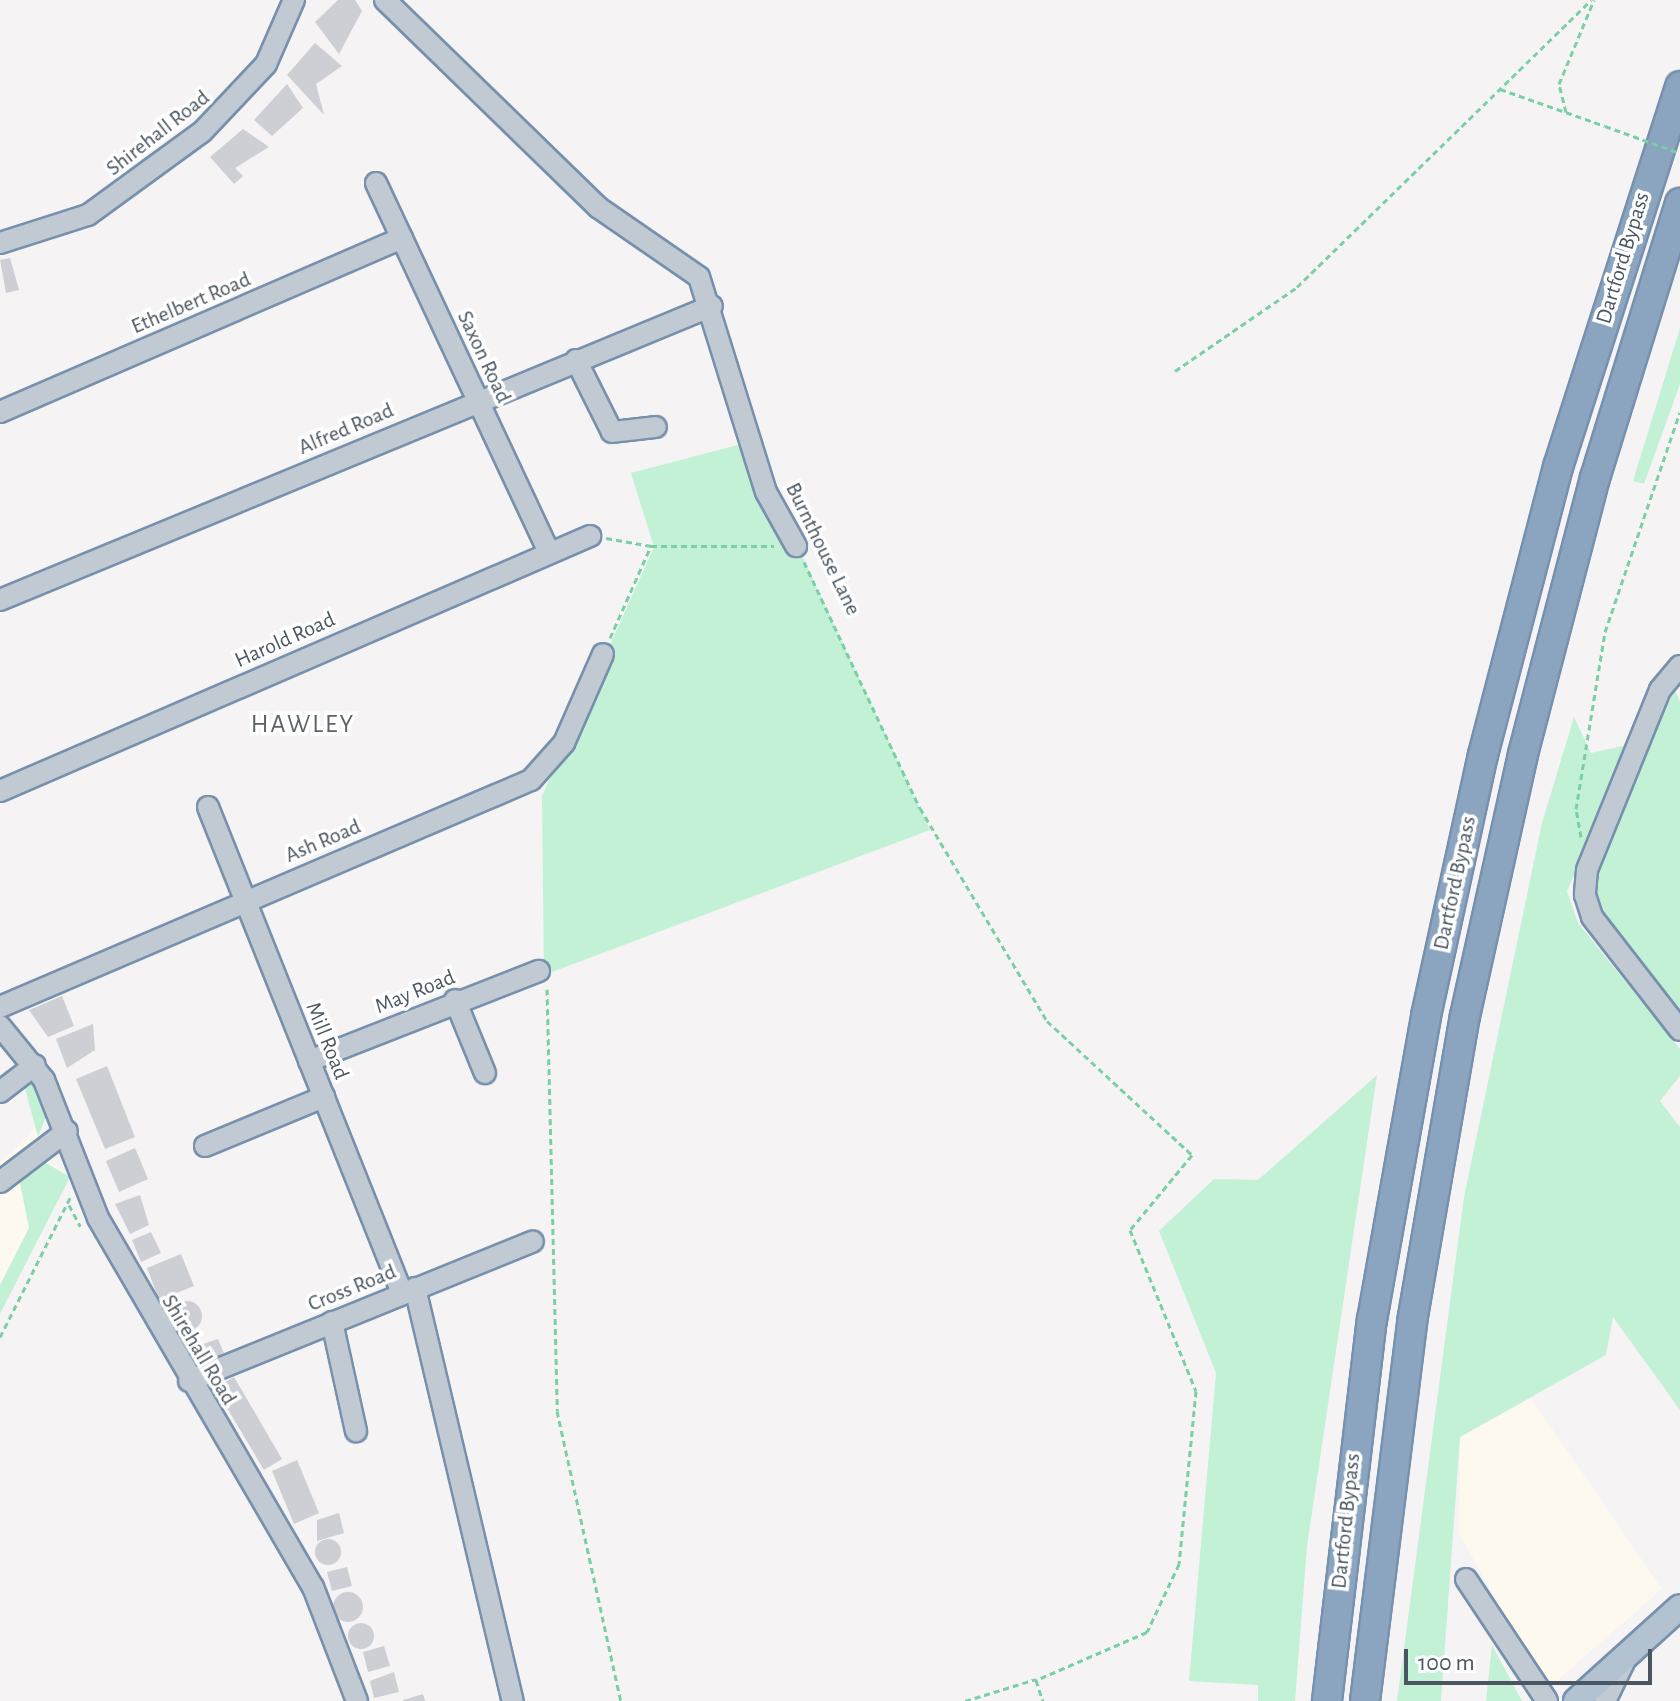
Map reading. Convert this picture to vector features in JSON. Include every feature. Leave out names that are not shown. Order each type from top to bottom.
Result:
[{"type":"highway","name":"Dartford Bypass","points":[[1327,1701],[1372,1320],[1432,985],[1558,467],[1680,86]]},
{"type":"highway","name":"Dartford Bypass","points":[[1365,1701],[1412,1322],[1465,1016],[1579,540],[1680,203]]},
{"type":"main road","points":[[1576,1701],[1680,1607]]},
{"type":"street","name":"Shirehall Road","points":[[0,243],[88,215],[202,132],[262,69],[294,0]]},
{"type":"street","name":"Burnthouse Lane","points":[[385,0],[599,208],[699,277],[712,306],[766,492],[796,546]]},
{"type":"street","name":"Saxon Road","points":[[376,183],[549,552]]},
{"type":"street","name":"Ethelbert Road","points":[[0,412],[402,238]]},
{"type":"street","name":"Alfred Road","points":[[0,600],[477,399],[712,306]]},
{"type":"street","points":[[576,360],[612,432],[656,427]]},
{"type":"street","name":"Harold Road","points":[[0,791],[590,536]]},
{"type":"street","name":"Ash Road","points":[[0,1007],[531,780],[564,743],[603,654]]},
{"type":"street","points":[[1680,666],[1660,690],[1587,870],[1592,917],[1680,1030]]},
{"type":"street","name":"Mill Road","points":[[208,807],[309,1061],[408,1291],[513,1701]]},
{"type":"street","name":"May Road","points":[[309,1061],[455,1000],[539,971]]},
{"type":"street","points":[[455,1000],[485,1073]]},
{"type":"street","name":"Shirehall Road","points":[[0,1026],[35,1065],[67,1131],[80,1177],[189,1381],[313,1587],[357,1701]]},
{"type":"street","points":[[0,1092],[35,1065]]},
{"type":"street","points":[[205,1146],[324,1097]]},
{"type":"street","points":[[0,1182],[67,1131]]},
{"type":"street","name":"Cross Road","points":[[189,1381],[533,1241]]},
{"type":"street","points":[[332,1322],[356,1431]]},
{"type":"street","points":[[1466,1579],[1547,1701]]},
{"type":"street","points":[[1605,1701],[1626,1658]]},
{"type":"path","points":[[1175,371],[1297,287],[1593,0]]},
{"type":"path","points":[[1566,112],[1559,84],[1593,0]]},
{"type":"path","points":[[1500,89],[1680,153]]},
{"type":"path","points":[[1587,870],[1576,809],[1605,632],[1680,412]]},
{"type":"path","points":[[590,536],[651,546],[796,546]]},
{"type":"path","points":[[603,654],[651,546]]},
{"type":"path","name":"Burnthouse Lane","points":[[796,546],[920,808],[1047,1021],[1192,1155],[1130,1230],[1196,1391],[1179,1564],[1147,1632],[1044,1676]]},
{"type":"path","points":[[539,971],[550,997],[557,1411],[621,1701]]},
{"type":"path","points":[[0,1337],[80,1177]]},
{"type":"path","points":[[965,1701],[1044,1676]]},
{"type":"path","points":[[1043,1701],[1036,1680],[1044,1676]]},
{"type":"shaded area","points":[[39,1124],[49,1161],[70,1177],[0,1314],[0,1163]]},
{"type":"shaded area","points":[[1531,1398],[1662,1589],[1553,1684],[1521,1645],[1459,1533],[1460,1437]]},
{"type":"green space","points":[[1680,328],[1680,384],[1644,484],[1633,481]]},
{"type":"green space","points":[[749,442],[930,830],[544,975],[542,796],[654,547],[631,473]]},
{"type":"green space","points":[[1673,686],[1680,702],[1680,1021],[1596,904],[1591,875]]},
{"type":"green space","points":[[1574,717],[1591,753],[1632,744],[1567,891],[1578,923],[1680,1049],[1680,1076],[1660,1101],[1680,1127],[1680,1410],[1613,1317],[1606,1355],[1460,1437],[1441,1701],[1397,1701],[1464,1197],[1542,823]]},
{"type":"green space","points":[[1377,1075],[1307,1546],[1295,1701],[1258,1701],[1258,1685],[1189,1681],[1216,1373],[1159,1231],[1214,1179],[1258,1180]]},
{"type":"green space","points":[[35,1080],[47,1114],[38,1137],[23,1081]]},
{"type":"green space","points":[[46,1163],[70,1177],[0,1314],[0,1285],[29,1228],[20,1183],[27,1166]]},
{"type":"green space","points":[[1492,1645],[1522,1701],[1486,1701]]},
{"type":"building","points":[[338,0],[355,0],[362,11],[339,54],[315,22]]},
{"type":"building","points":[[315,43],[342,66],[316,84],[324,115],[287,75]]},
{"type":"building","points":[[287,84],[303,108],[272,136],[254,120]]},
{"type":"building","points":[[243,129],[269,147],[235,168],[243,176],[234,184],[210,157]]},
{"type":"building","points":[[10,258],[19,290],[6,293],[0,260]]},
{"type":"building","points":[[62,996],[74,1026],[48,1037],[29,1010]]},
{"type":"building","points":[[93,1024],[95,1050],[67,1068],[56,1039]]},
{"type":"building","points":[[107,1066],[135,1137],[105,1149],[76,1079]]},
{"type":"building","points":[[135,1148],[148,1179],[119,1192],[106,1161]]},
{"type":"building","points":[[140,1195],[149,1225],[130,1234],[115,1204]]},
{"type":"building","points":[[151,1232],[161,1253],[141,1262],[132,1240]]},
{"type":"building","points":[[181,1254],[194,1286],[159,1300],[147,1268]]},
{"type":"building","points":[[187,1301],[198,1305],[202,1316],[198,1327],[187,1331],[176,1327],[172,1316],[176,1305]]},
{"type":"building","points":[[195,1333],[199,1340],[185,1346],[182,1339]]},
{"type":"building","points":[[218,1339],[226,1358],[195,1372],[185,1350]]},
{"type":"building","points":[[234,1377],[282,1459],[264,1470],[215,1388]]},
{"type":"building","points":[[297,1460],[319,1513],[294,1524],[272,1471]]},
{"type":"building","points":[[339,1513],[344,1533],[317,1541],[317,1520]]},
{"type":"building","points":[[328,1539],[337,1543],[341,1552],[337,1561],[328,1565],[319,1561],[315,1552],[319,1543]]},
{"type":"building","points":[[347,1567],[352,1586],[332,1591],[327,1572]]},
{"type":"building","points":[[348,1592],[359,1596],[363,1607],[359,1618],[348,1622],[337,1618],[333,1607],[337,1596]]},
{"type":"building","points":[[361,1623],[370,1627],[374,1636],[370,1645],[361,1649],[352,1645],[348,1636],[352,1627]]},
{"type":"building","points":[[384,1646],[390,1666],[368,1672],[363,1652]]},
{"type":"building","points":[[394,1672],[399,1692],[374,1698],[370,1681]]},
{"type":"building","points":[[423,1694],[425,1701],[403,1701],[403,1700]]},
{"type":"district","name":"HAWLEY","points":[[303,725]]}]
